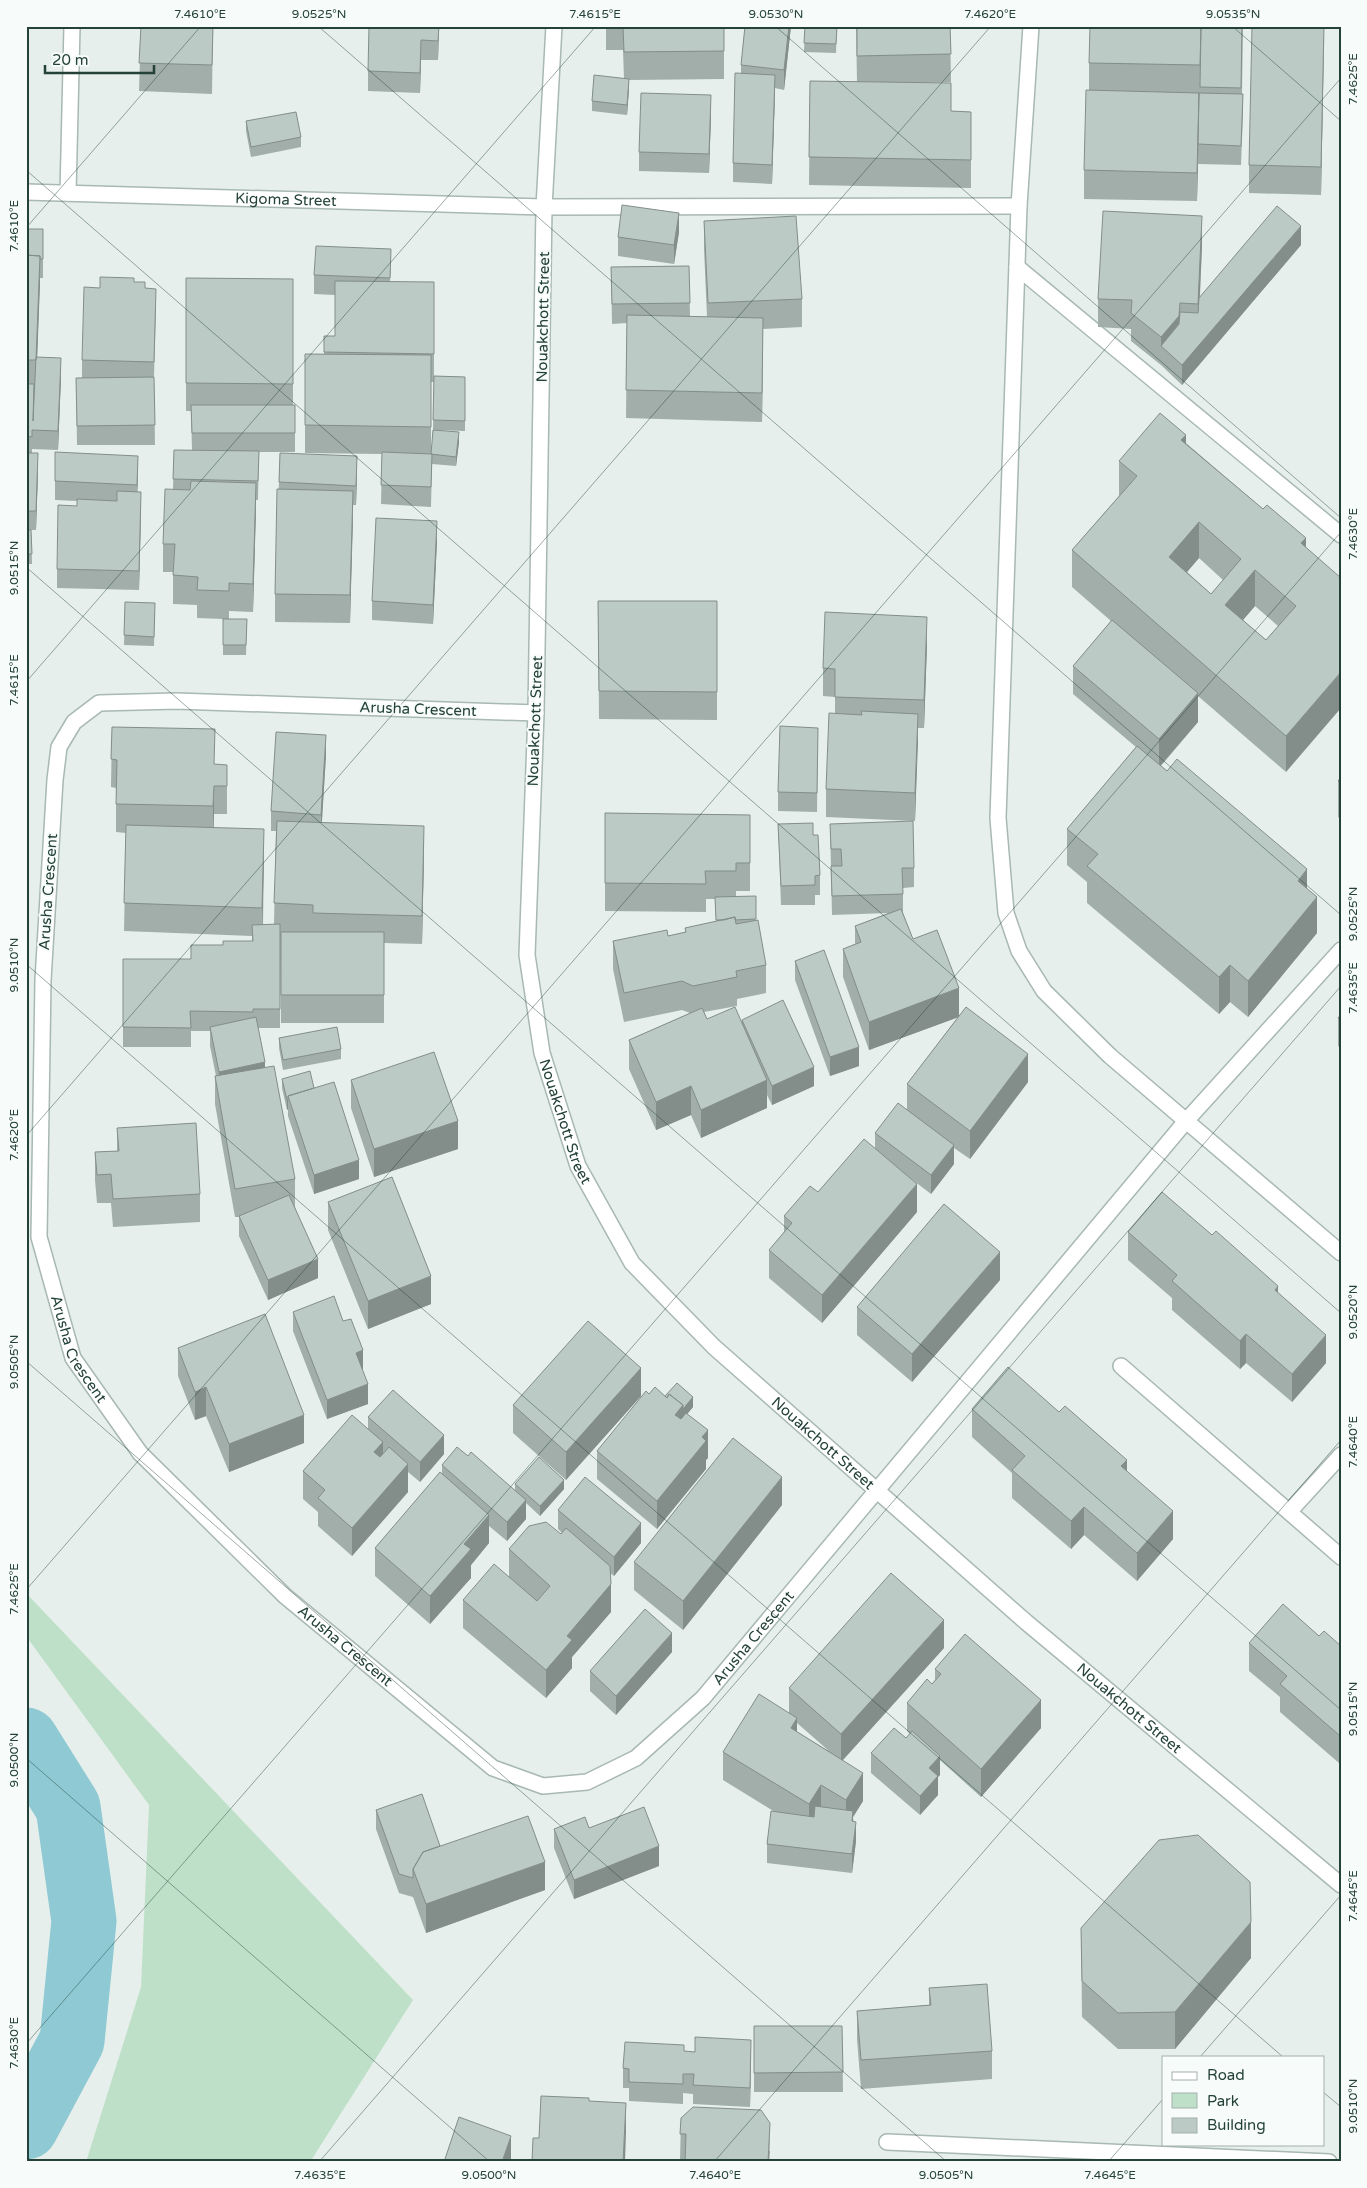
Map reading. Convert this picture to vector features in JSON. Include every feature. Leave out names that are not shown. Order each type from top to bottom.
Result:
[{"type":"street","points":[[68,193],[72,26]]},
{"type":"street","name":"Nouakchott Street","points":[[554,26],[544,206],[536,713],[527,955],[542,1053],[578,1166],[632,1263],[714,1347],[1026,1622],[1341,1884]]},
{"type":"street","points":[[1032,26],[1019,206],[998,818],[1006,913],[1020,951],[1044,991],[1110,1056],[1341,1253]]},
{"type":"street","name":"Kigoma Street","points":[[26,192],[544,206],[1019,206]]},
{"type":"street","points":[[1017,266],[1341,535]]},
{"type":"street","name":"Arusha Crescent","points":[[536,713],[166,701],[100,703],[74,722],[59,747],[55,780],[43,980],[39,1238],[73,1358],[140,1454],[285,1596],[493,1768],[543,1786],[587,1782],[636,1758],[703,1698],[1186,1121],[1341,950]]},
{"type":"street","points":[[1120,1366],[1341,1557]]},
{"type":"street","points":[[1290,1511],[1341,1455]]},
{"type":"street","points":[[887,2142],[1030,2156],[1329,2162]]},
{"type":"green space","points":[[26,1593],[413,2000],[310,2162],[86,2162],[141,1987],[149,1805],[26,1636]]},
{"type":"building","points":[[141,26],[213,26],[212,65],[139,63]]},
{"type":"building","points":[[369,26],[439,26],[438,41],[421,40],[420,73],[368,71]]},
{"type":"building","points":[[623,26],[724,26],[724,51],[624,52]]},
{"type":"building","points":[[745,26],[789,26],[784,70],[741,65]]},
{"type":"building","points":[[805,26],[837,26],[836,44],[804,43]]},
{"type":"building","points":[[857,26],[950,26],[951,54],[857,56]]},
{"type":"building","points":[[1090,26],[1201,26],[1200,65],[1089,63]]},
{"type":"building","points":[[1201,26],[1242,26],[1241,88],[1200,87]]},
{"type":"building","points":[[1252,26],[1324,26],[1321,167],[1249,165]]},
{"type":"building","points":[[735,73],[775,75],[772,165],[733,163]]},
{"type":"building","points":[[594,75],[629,79],[627,105],[592,101]]},
{"type":"building","points":[[810,81],[951,83],[951,111],[971,112],[971,160],[809,157]]},
{"type":"building","points":[[1086,90],[1199,93],[1197,173],[1084,170]]},
{"type":"building","points":[[641,93],[711,95],[709,154],[639,152]]},
{"type":"building","points":[[1199,93],[1243,94],[1241,146],[1198,144]]},
{"type":"building","points":[[296,112],[301,137],[251,147],[246,121]]},
{"type":"building","points":[[622,205],[679,213],[674,245],[618,237]]},
{"type":"building","points":[[1277,206],[1301,226],[1182,365],[1161,346],[1179,324],[1180,312],[1198,313],[1199,298]]},
{"type":"building","points":[[1103,211],[1202,216],[1198,304],[1180,303],[1179,316],[1161,337],[1131,313],[1132,300],[1098,299]]},
{"type":"building","points":[[796,216],[802,299],[708,303],[704,221]]},
{"type":"building","points":[[26,229],[43,229],[43,259],[40,259],[40,256],[26,255]]},
{"type":"building","points":[[316,246],[391,249],[390,278],[314,275]]},
{"type":"building","points":[[26,255],[40,256],[36,360],[26,360]]},
{"type":"building","points":[[689,266],[690,303],[612,304],[611,267]]},
{"type":"building","points":[[100,277],[134,278],[134,282],[145,282],[145,288],[156,289],[154,362],[82,360],[84,287],[100,288]]},
{"type":"building","points":[[186,278],[293,279],[293,384],[186,383]]},
{"type":"building","points":[[335,281],[434,282],[434,354],[324,352],[324,336],[335,336]]},
{"type":"building","points":[[627,315],[763,318],[762,393],[626,390]]},
{"type":"building","points":[[305,354],[431,355],[431,427],[305,425]]},
{"type":"building","points":[[36,357],[61,358],[58,431],[32,430],[32,437],[26,436],[26,384],[34,384],[33,421]]},
{"type":"building","points":[[434,376],[465,377],[465,421],[433,420]]},
{"type":"building","points":[[154,377],[155,425],[77,426],[76,378]]},
{"type":"building","points":[[191,405],[295,405],[295,433],[192,433]]},
{"type":"building","points":[[1160,413],[1186,435],[1181,440],[1263,509],[1267,505],[1306,538],[1301,543],[1341,578],[1341,672],[1286,736],[1072,550],[1137,476],[1119,461]],"holes":[[[1199,522],[1241,559],[1211,594],[1169,557]],[[1255,570],[1296,606],[1266,640],[1225,605]]]},
{"type":"building","points":[[433,430],[459,432],[456,457],[431,454]]},
{"type":"building","points":[[174,450],[259,451],[258,481],[173,479]]},
{"type":"building","points":[[55,452],[138,456],[137,485],[55,481]]},
{"type":"building","points":[[382,452],[432,454],[431,487],[381,485]]},
{"type":"building","points":[[26,453],[38,453],[36,511],[26,511]]},
{"type":"building","points":[[280,453],[357,456],[356,486],[279,482]]},
{"type":"building","points":[[191,481],[256,483],[253,584],[229,583],[229,591],[197,590],[198,577],[173,575],[175,544],[163,544],[165,489],[190,490]]},
{"type":"building","points":[[277,489],[353,491],[350,595],[275,594]]},
{"type":"building","points":[[117,491],[141,492],[139,571],[57,569],[58,505],[77,506],[77,499],[117,501]]},
{"type":"building","points":[[376,518],[437,521],[433,605],[372,601]]},
{"type":"building","points":[[26,530],[31,530],[32,554],[26,554]]},
{"type":"building","points":[[598,601],[717,601],[717,692],[599,691]]},
{"type":"building","points":[[125,602],[155,603],[154,637],[124,635]]},
{"type":"building","points":[[825,612],[927,617],[924,700],[835,697],[835,669],[823,668]]},
{"type":"building","points":[[223,619],[247,619],[246,645],[223,645]]},
{"type":"building","points":[[1112,620],[1198,693],[1159,739],[1073,666]]},
{"type":"building","points":[[861,711],[918,714],[915,793],[826,789],[829,713],[862,715]]},
{"type":"building","points":[[780,726],[818,728],[817,793],[778,792]]},
{"type":"building","points":[[112,727],[215,729],[214,764],[227,765],[227,786],[214,786],[213,806],[116,804],[117,760],[111,759]]},
{"type":"building","points":[[276,732],[326,735],[321,815],[271,811]]},
{"type":"building","points":[[1137,746],[1167,771],[1177,759],[1307,869],[1298,881],[1317,897],[1248,981],[1230,965],[1219,977],[1087,866],[1098,854],[1067,829]]},
{"type":"building","points":[[605,813],[750,815],[750,863],[736,863],[736,871],[705,871],[706,884],[605,883]]},
{"type":"building","points":[[277,821],[424,826],[422,916],[313,913],[313,905],[274,903]]},
{"type":"building","points":[[913,821],[914,868],[902,868],[903,894],[832,896],[831,866],[842,866],[841,849],[831,849],[830,824]]},
{"type":"building","points":[[813,823],[813,835],[818,835],[820,875],[815,876],[815,885],[781,886],[778,824]]},
{"type":"building","points":[[126,825],[264,829],[262,908],[124,903]]},
{"type":"building","points":[[756,896],[756,919],[735,920],[735,917],[716,920],[715,897]]},
{"type":"building","points":[[901,909],[913,939],[937,930],[959,988],[869,1022],[843,949],[861,942],[855,926]]},
{"type":"building","points":[[735,917],[736,924],[758,920],[766,965],[736,971],[737,977],[693,986],[682,981],[624,993],[613,941],[667,930],[668,936],[686,932],[685,928]]},
{"type":"building","points":[[280,924],[280,1009],[253,1009],[253,1012],[190,1011],[191,1028],[123,1027],[123,959],[191,959],[191,945],[223,945],[223,941],[253,941],[252,925]]},
{"type":"building","points":[[281,932],[384,932],[384,995],[281,995]]},
{"type":"building","points":[[824,950],[859,1047],[830,1057],[795,961]]},
{"type":"building","points":[[783,1000],[814,1067],[772,1086],[742,1020]]},
{"type":"building","points":[[735,1007],[767,1080],[701,1110],[691,1086],[656,1102],[629,1040],[702,1008],[707,1019]]},
{"type":"building","points":[[966,1007],[1028,1054],[970,1131],[907,1084]]},
{"type":"building","points":[[256,1017],[265,1062],[219,1072],[210,1027]]},
{"type":"building","points":[[337,1027],[341,1049],[283,1060],[279,1038]]},
{"type":"building","points":[[434,1052],[458,1121],[374,1149],[351,1080]]},
{"type":"building","points":[[274,1066],[295,1179],[235,1189],[215,1076]]},
{"type":"building","points":[[310,1071],[314,1088],[288,1096],[287,1100],[282,1079]]},
{"type":"building","points":[[334,1082],[359,1160],[314,1175],[288,1096]]},
{"type":"building","points":[[898,1103],[954,1145],[931,1175],[875,1133]]},
{"type":"building","points":[[196,1123],[200,1194],[113,1199],[111,1174],[97,1175],[95,1152],[119,1151],[117,1128]]},
{"type":"building","points":[[864,1139],[917,1184],[822,1295],[769,1250],[792,1223],[784,1216],[810,1186],[818,1192]]},
{"type":"building","points":[[392,1177],[431,1276],[368,1301],[328,1202]]},
{"type":"building","points":[[1162,1192],[1212,1235],[1216,1231],[1278,1286],[1275,1290],[1326,1335],[1292,1374],[1246,1334],[1240,1341],[1172,1281],[1177,1275],[1128,1232]]},
{"type":"building","points":[[289,1195],[318,1259],[268,1280],[239,1216]]},
{"type":"building","points":[[944,1204],[1000,1252],[912,1354],[857,1307]]},
{"type":"building","points":[[334,1296],[343,1321],[351,1319],[363,1350],[356,1353],[368,1384],[327,1400],[293,1312]]},
{"type":"building","points":[[265,1314],[304,1415],[229,1444],[206,1387],[195,1392],[178,1348]]},
{"type":"building","points":[[588,1321],[641,1368],[566,1452],[513,1405]]},
{"type":"building","points":[[1008,1367],[1059,1412],[1065,1406],[1127,1460],[1121,1466],[1173,1511],[1137,1553],[1084,1507],[1071,1521],[1012,1470],[1025,1456],[972,1409]]},
{"type":"building","points":[[677,1383],[693,1397],[683,1409],[683,1405],[669,1394],[667,1398],[665,1396]]},
{"type":"building","points":[[655,1387],[667,1398],[669,1394],[683,1405],[675,1415],[681,1419],[686,1413],[708,1430],[702,1437],[706,1441],[657,1501],[597,1451],[646,1391],[649,1394]]},
{"type":"building","points":[[393,1390],[444,1435],[420,1462],[368,1417]]},
{"type":"building","points":[[352,1415],[383,1442],[374,1452],[380,1457],[389,1447],[408,1464],[352,1528],[318,1498],[325,1490],[303,1471]]},
{"type":"building","points":[[733,1438],[782,1477],[683,1601],[634,1562]]},
{"type":"building","points":[[457,1447],[468,1456],[471,1452],[526,1500],[507,1522],[442,1465]]},
{"type":"building","points":[[539,1457],[564,1480],[540,1506],[515,1484]]},
{"type":"building","points":[[440,1472],[489,1515],[464,1544],[471,1549],[430,1596],[375,1548]]},
{"type":"building","points":[[585,1477],[641,1523],[614,1557],[558,1510]]},
{"type":"building","points":[[546,1522],[561,1534],[566,1528],[610,1566],[611,1584],[567,1636],[572,1640],[546,1670],[463,1600],[494,1564],[537,1601],[550,1586],[509,1549],[529,1526]]},
{"type":"building","points":[[891,1573],[944,1620],[841,1734],[789,1688]]},
{"type":"building","points":[[1283,1604],[1319,1636],[1324,1631],[1341,1646],[1341,1734],[1339,1735],[1280,1684],[1287,1676],[1249,1643]]},
{"type":"building","points":[[645,1609],[672,1633],[616,1696],[590,1671]]},
{"type":"building","points":[[965,1634],[1041,1700],[981,1769],[907,1703],[927,1679],[932,1684],[941,1674],[935,1669]]},
{"type":"building","points":[[759,1694],[797,1718],[791,1728],[863,1773],[846,1800],[821,1785],[809,1804],[723,1752]]},
{"type":"building","points":[[894,1728],[906,1738],[912,1731],[940,1756],[929,1768],[938,1776],[920,1796],[871,1753]]},
{"type":"building","points":[[422,1794],[440,1846],[423,1852],[413,1869],[413,1878],[399,1874],[376,1810]]},
{"type":"building","points":[[815,1806],[853,1811],[852,1821],[856,1822],[852,1854],[767,1844],[771,1811],[814,1817]]},
{"type":"building","points":[[644,1807],[659,1846],[574,1880],[554,1829],[585,1817],[589,1828]]},
{"type":"building","points":[[528,1816],[545,1862],[426,1904],[413,1869],[423,1852]]},
{"type":"building","points":[[1198,1835],[1250,1882],[1251,1922],[1175,2012],[1118,2013],[1082,1981],[1081,1928],[1159,1840]]},
{"type":"building","points":[[987,1984],[992,2051],[861,2060],[857,2011],[931,2005],[929,1988]]},
{"type":"building","points":[[754,2026],[842,2026],[843,2072],[754,2073]]},
{"type":"building","points":[[695,2037],[751,2040],[750,2088],[693,2085],[694,2074],[683,2074],[683,2084],[629,2082],[629,2069],[623,2068],[625,2042],[684,2045],[684,2051],[695,2052]]},
{"type":"building","points":[[541,2096],[589,2098],[589,2101],[626,2103],[623,2162],[532,2162],[533,2138],[539,2138]]},
{"type":"building","points":[[693,2107],[761,2110],[770,2123],[768,2162],[685,2162],[686,2134],[680,2134],[681,2118]]},
{"type":"building","points":[[459,2117],[511,2136],[502,2162],[444,2162]]},
{"type":"waterway","points":[[26,1740],[68,1807],[84,1921],[72,2041],[26,2127]]}]
